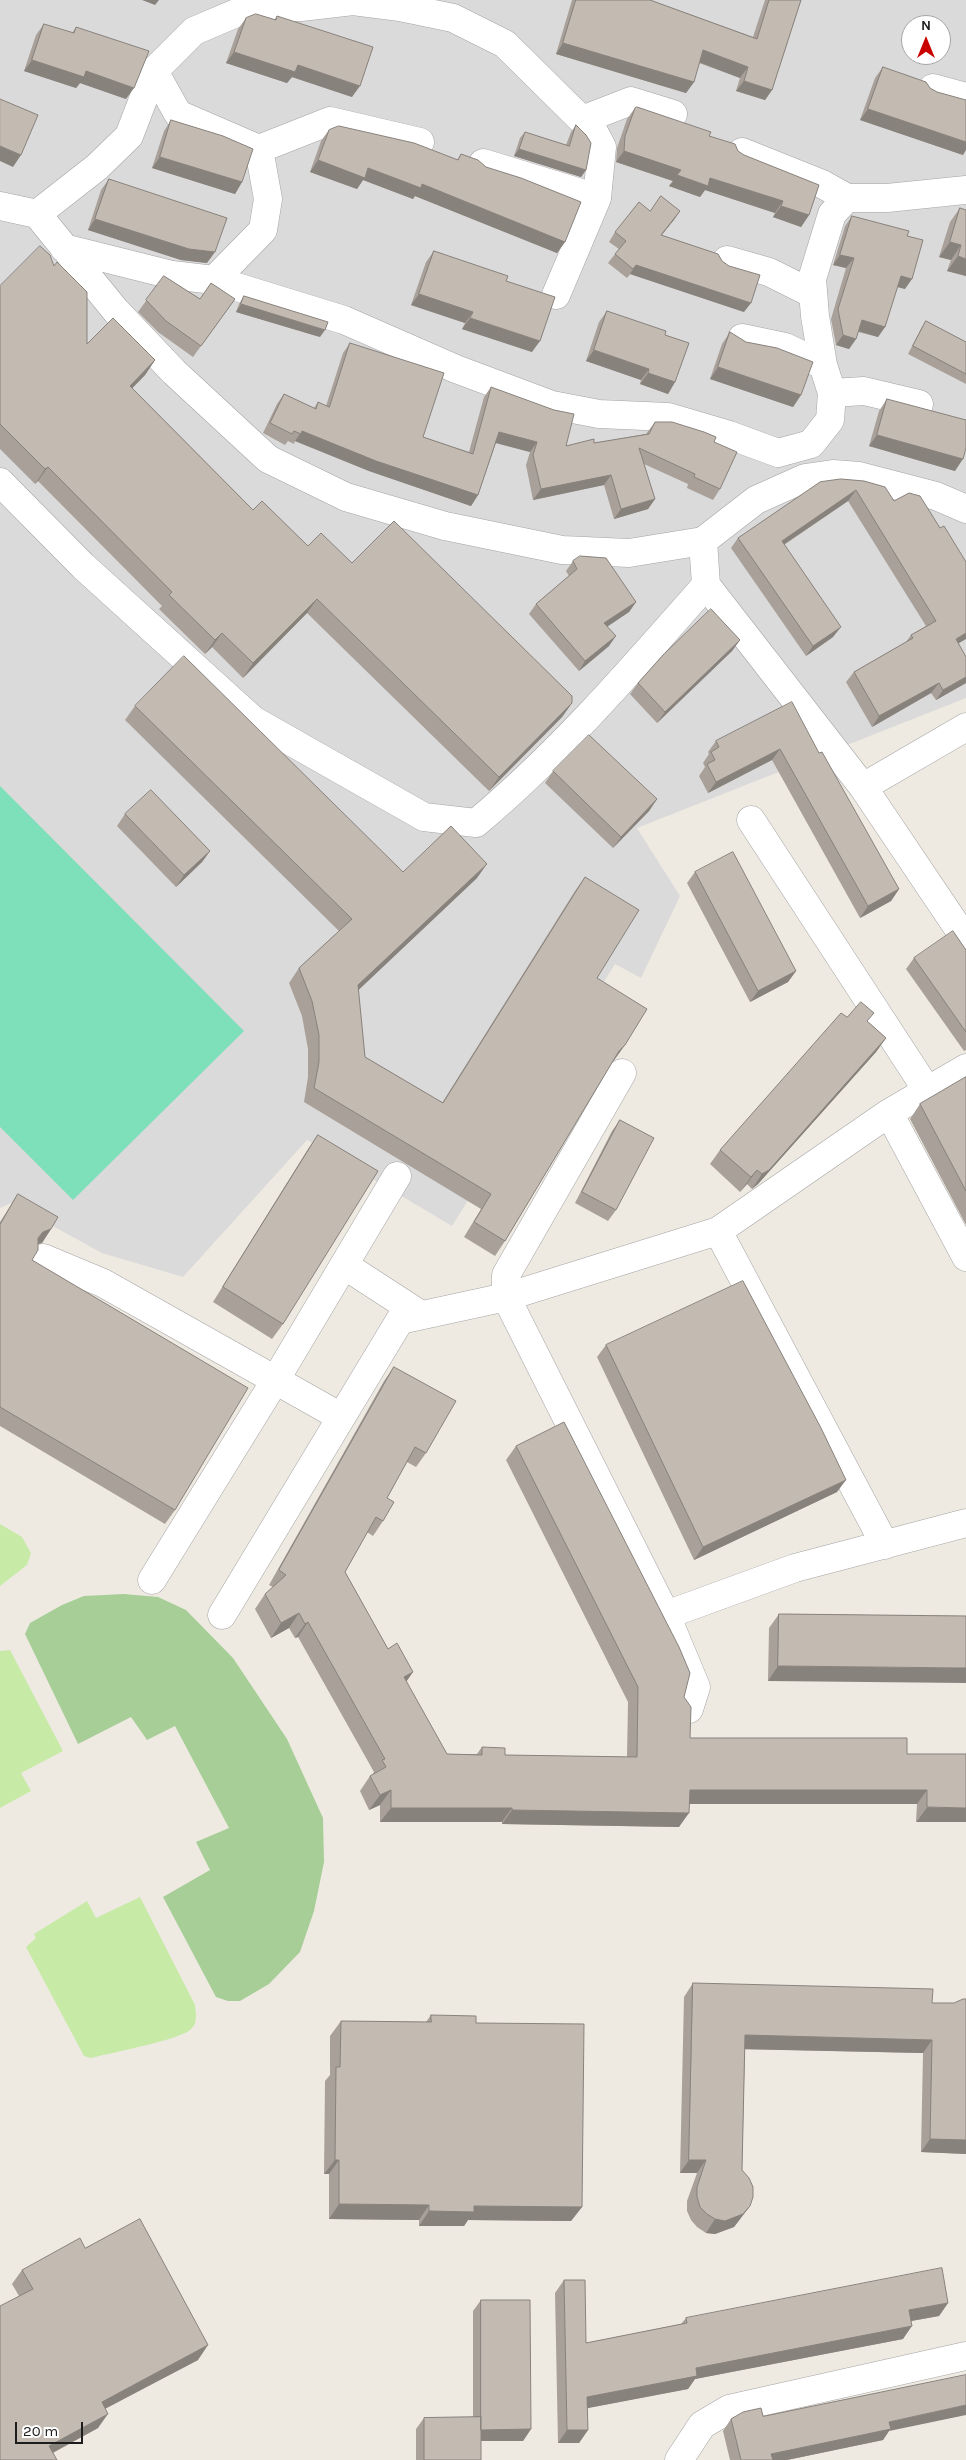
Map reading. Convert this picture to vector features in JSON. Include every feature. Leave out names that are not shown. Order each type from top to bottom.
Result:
[{"type":"street","points":[[37,214],[97,167],[129,136],[154,71],[194,31],[248,8],[354,1],[400,7],[453,18],[505,44],[594,132],[602,147],[596,198],[556,295]]},
{"type":"street","points":[[154,71],[178,114],[259,149],[330,121],[420,142]]},
{"type":"street","points":[[933,88],[966,97]]},
{"type":"street","points":[[582,120],[631,101],[673,114]]},
{"type":"street","points":[[214,280],[263,230],[268,199],[259,149]]},
{"type":"street","points":[[742,152],[822,184],[847,198],[887,198],[966,190]]},
{"type":"street","points":[[483,162],[596,198]]},
{"type":"street","points":[[64,248],[172,275],[214,280],[344,320],[456,369],[552,405],[599,414],[668,418],[729,435],[778,453],[811,444],[830,420],[832,393],[822,365],[812,279],[832,214],[847,198]]},
{"type":"street","points":[[0,206],[37,214],[116,310],[174,372],[268,458],[346,496],[445,526],[562,550],[629,553],[703,541],[756,500],[805,478],[833,474],[859,476],[936,496],[966,509]]},
{"type":"street","points":[[726,260],[769,272],[813,294]]},
{"type":"street","points":[[742,338],[785,347],[822,365]]},
{"type":"street","points":[[832,393],[864,391],[919,404]]},
{"type":"street","points":[[0,482],[83,566],[253,720],[424,817],[476,824],[514,791],[618,684],[706,585]]},
{"type":"street","points":[[703,541],[706,585],[863,786],[966,940]]},
{"type":"street","points":[[863,786],[966,726]]},
{"type":"street","points":[[751,820],[927,1090]]},
{"type":"street","points":[[222,1615],[400,1320],[506,1297],[718,1231],[889,1113],[966,1068]]},
{"type":"street","points":[[622,1073],[506,1275],[506,1297],[666,1615],[696,1687],[689,1709]]},
{"type":"street","points":[[889,1113],[966,1257]]},
{"type":"street","points":[[152,1580],[276,1379],[397,1176]]},
{"type":"street","points":[[718,1231],[885,1545]]},
{"type":"street","points":[[43,1258],[103,1282],[342,1417]]},
{"type":"street","points":[[344,1265],[421,1315]]},
{"type":"street","points":[[666,1615],[795,1568],[966,1523]]},
{"type":"street","points":[[679,2460],[702,2426],[729,2409],[966,2356]]},
{"type":"shaded area","points":[[0,0],[966,0],[966,698],[637,828],[680,896],[641,978],[615,964],[452,1226],[307,1140],[183,1277],[102,1253],[11,1203],[0,1208]]},
{"type":"green space","points":[[0,786],[244,1031],[73,1200],[0,1127]]},
{"type":"green space","points":[[0,1524],[22,1537],[31,1553],[27,1565],[0,1586]]},
{"type":"green space","points":[[124,1594],[158,1597],[186,1610],[233,1658],[287,1739],[323,1818],[324,1862],[314,1911],[300,1952],[269,1984],[240,2001],[228,2001],[216,1997],[163,1897],[210,1870],[196,1842],[229,1828],[175,1726],[147,1740],[131,1717],[78,1744],[25,1634],[30,1623],[62,1605],[84,1596]]},
{"type":"green space","points":[[10,1650],[63,1751],[21,1773],[31,1791],[0,1808],[0,1651]]},
{"type":"green space","points":[[140,1897],[195,2005],[196,2015],[193,2028],[172,2038],[143,2046],[91,2058],[84,2056],[26,1947],[36,1938],[34,1934],[87,1901],[96,1918]]},
{"type":"building","points":[[576,0],[650,0],[757,39],[769,0],[801,0],[772,90],[744,81],[748,67],[703,50],[694,82],[563,43]]},
{"type":"building","points":[[256,14],[276,20],[277,16],[373,47],[360,86],[298,65],[295,72],[234,52],[246,18]]},
{"type":"building","points":[[44,24],[74,33],[76,27],[149,51],[134,88],[86,71],[84,77],[32,60]]},
{"type":"building","points":[[883,67],[926,82],[930,88],[937,92],[966,100],[966,142],[868,109]]},
{"type":"building","points":[[0,99],[38,115],[21,155],[0,146]]},
{"type":"building","points":[[637,107],[711,132],[709,136],[735,144],[738,151],[744,155],[819,185],[809,215],[781,206],[783,201],[710,178],[708,186],[677,175],[681,170],[624,151],[625,136]]},
{"type":"building","points":[[171,120],[223,136],[253,149],[242,182],[160,157]]},
{"type":"building","points":[[576,125],[591,143],[586,170],[519,149],[525,132],[569,146]]},
{"type":"building","points":[[339,126],[414,143],[458,160],[461,154],[478,160],[486,167],[521,178],[581,202],[565,242],[422,184],[421,188],[368,168],[365,178],[318,160],[329,130]]},
{"type":"building","points":[[109,179],[227,218],[215,252],[189,249],[95,219]]},
{"type":"building","points":[[661,196],[680,211],[661,235],[718,254],[722,261],[729,266],[760,275],[751,303],[636,265],[633,269],[615,254],[626,241],[615,232],[639,202],[650,211]]},
{"type":"building","points":[[960,208],[966,210],[966,259],[958,256],[961,245],[950,242]]},
{"type":"building","points":[[852,216],[909,231],[907,236],[923,240],[912,279],[901,276],[885,327],[862,320],[856,339],[843,335],[838,309],[854,258],[840,255]]},
{"type":"building","points":[[40,246],[50,255],[54,266],[57,262],[87,292],[87,344],[113,318],[155,360],[130,386],[253,510],[262,501],[308,546],[321,533],[352,563],[394,521],[572,696],[572,703],[499,777],[317,599],[253,663],[222,633],[215,640],[169,595],[172,592],[48,467],[45,469],[0,424],[0,286]]},
{"type":"building","points":[[434,251],[508,276],[506,281],[555,297],[540,341],[470,318],[473,312],[419,294]]},
{"type":"building","points":[[164,276],[200,299],[211,283],[235,299],[201,346],[166,321],[146,300]]},
{"type":"building","points":[[244,296],[328,322],[325,330],[241,304]]},
{"type":"building","points":[[607,311],[666,331],[665,335],[689,343],[675,382],[648,373],[649,369],[594,350]]},
{"type":"building","points":[[926,321],[966,342],[966,374],[913,346]]},
{"type":"building","points":[[730,332],[746,342],[777,348],[813,362],[801,395],[718,367]]},
{"type":"building","points":[[350,343],[444,373],[423,437],[473,454],[491,387],[554,410],[574,414],[566,446],[594,439],[594,443],[649,434],[655,422],[672,422],[716,437],[714,442],[737,452],[720,489],[694,477],[695,474],[639,448],[655,499],[621,509],[611,475],[541,489],[533,455],[537,442],[499,432],[478,495],[376,461],[302,431],[301,434],[294,431],[292,434],[270,423],[284,394],[316,409],[318,402],[329,407]]},
{"type":"building","points":[[887,399],[966,420],[966,448],[963,459],[877,435]]},
{"type":"building","points":[[841,479],[864,481],[885,487],[894,501],[909,493],[920,496],[940,528],[944,526],[966,562],[966,633],[956,639],[966,657],[966,677],[943,690],[939,683],[879,716],[854,672],[913,638],[911,635],[936,621],[856,490],[782,541],[841,627],[813,646],[738,538],[820,482]]},
{"type":"building","points":[[580,556],[606,558],[636,602],[604,623],[616,636],[585,661],[536,604],[577,569],[573,561]]},
{"type":"building","points":[[711,609],[740,640],[665,712],[638,683],[664,654]]},
{"type":"building","points":[[184,656],[403,872],[451,826],[487,864],[358,985],[365,1057],[443,1103],[585,877],[639,910],[597,978],[647,1009],[625,1045],[619,1051],[505,1241],[474,1222],[491,1194],[314,1088],[319,1062],[319,1035],[312,1001],[299,968],[352,919],[135,706]]},
{"type":"building","points":[[792,702],[819,753],[822,752],[899,889],[868,906],[780,749],[716,782],[707,764],[715,760],[711,752],[719,747],[716,741]]},
{"type":"building","points":[[589,735],[657,799],[621,837],[553,771]]},
{"type":"building","points":[[151,790],[210,851],[184,875],[125,814]]},
{"type":"building","points":[[733,852],[796,971],[758,991],[695,872]]},
{"type":"building","points":[[953,931],[966,950],[966,1032],[914,958]]},
{"type":"building","points":[[861,1002],[874,1013],[867,1021],[886,1038],[769,1170],[762,1174],[757,1170],[751,1177],[720,1150],[841,1013],[847,1017]]},
{"type":"building","points":[[966,1077],[966,1191],[920,1104]]},
{"type":"building","points":[[620,1120],[654,1138],[616,1210],[582,1192]]},
{"type":"building","points":[[318,1135],[378,1171],[283,1324],[223,1287]]},
{"type":"building","points":[[18,1194],[58,1217],[51,1229],[43,1232],[38,1238],[38,1250],[32,1260],[248,1388],[175,1510],[0,1407],[0,1225]]},
{"type":"building","points":[[743,1281],[821,1428],[846,1480],[703,1547],[606,1345]]},
{"type":"building","points":[[394,1367],[456,1401],[426,1453],[415,1447],[387,1498],[394,1502],[383,1521],[376,1517],[345,1572],[388,1649],[397,1643],[413,1672],[404,1677],[447,1754],[482,1755],[482,1747],[505,1748],[505,1755],[637,1757],[638,1687],[516,1446],[564,1422],[679,1647],[690,1673],[684,1697],[691,1707],[690,1738],[907,1738],[907,1754],[966,1754],[966,1808],[927,1807],[927,1790],[690,1790],[689,1813],[512,1810],[512,1808],[391,1808],[391,1790],[380,1795],[370,1776],[386,1767],[382,1760],[385,1759],[308,1622],[305,1624],[299,1613],[281,1623],[265,1594],[286,1575],[279,1570]]},
{"type":"building","points":[[779,1614],[966,1616],[966,1668],[778,1666]]},
{"type":"building","points":[[693,1983],[933,1989],[932,2003],[954,2003],[966,1999],[966,2140],[930,2139],[932,2040],[745,2035],[742,2170],[749,2178],[753,2187],[753,2197],[750,2206],[743,2214],[725,2221],[715,2219],[700,2207],[697,2197],[697,2187],[706,2160],[689,2160]]},
{"type":"building","points":[[431,2015],[476,2016],[476,2023],[584,2024],[582,2207],[474,2206],[474,2212],[429,2211],[429,2205],[339,2204],[339,2160],[335,2160],[336,2067],[340,2067],[341,2021],[431,2022]]},
{"type":"building","points":[[140,2219],[208,2345],[102,2402],[108,2414],[49,2446],[57,2460],[0,2460],[0,2306],[33,2289],[22,2270],[80,2238],[85,2248]]},
{"type":"building","points":[[942,2268],[948,2303],[909,2310],[912,2326],[696,2368],[697,2376],[587,2397],[588,2430],[567,2430],[564,2280],[585,2280],[586,2343],[687,2323],[686,2318]]},
{"type":"building","points":[[481,2300],[530,2300],[531,2429],[481,2430]]},
{"type":"building","points":[[966,2375],[966,2405],[889,2422],[891,2429],[771,2454],[773,2460],[741,2460],[731,2419],[743,2412],[761,2408],[763,2416]]},
{"type":"building","points":[[481,2417],[481,2460],[424,2460],[424,2418]]}]
